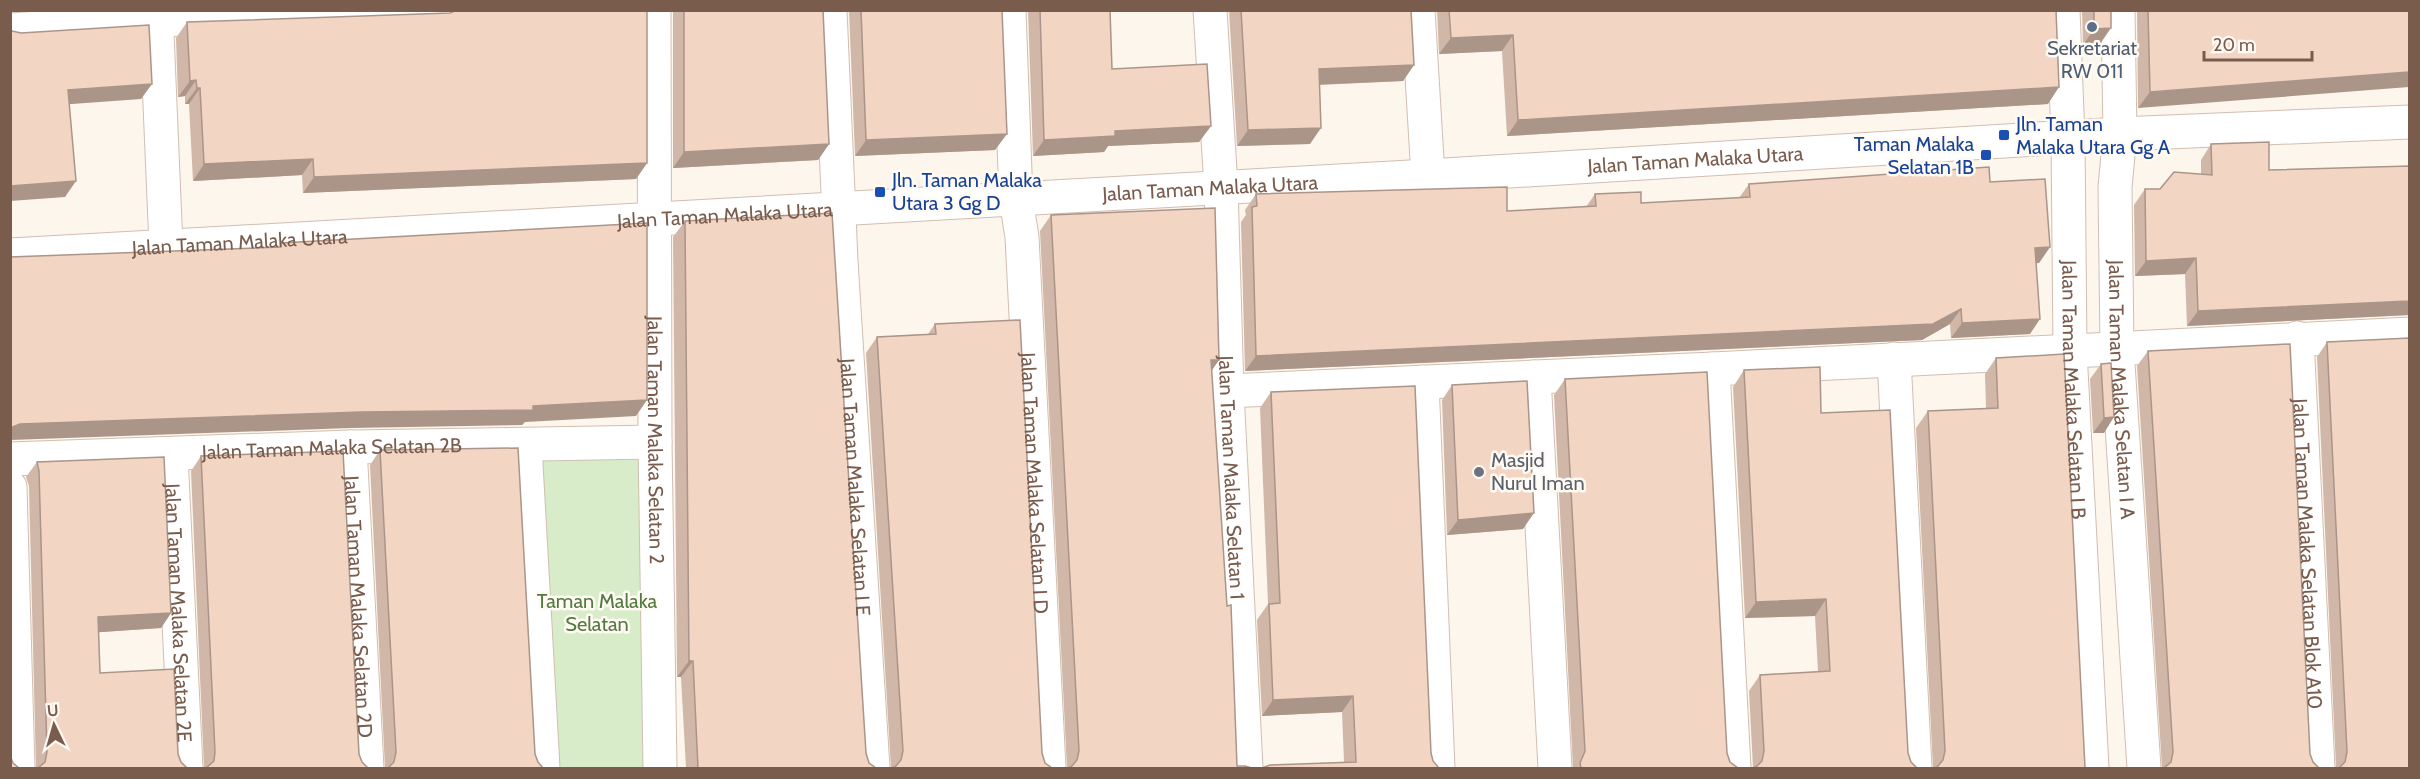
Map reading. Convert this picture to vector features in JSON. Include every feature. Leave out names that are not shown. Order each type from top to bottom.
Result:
[{"type":"street","points":[[10,30],[157,15],[438,10]]},
{"type":"street","name":"Jalan Taman Malaka Selatan 2","points":[[654,10],[655,442],[660,768]]},
{"type":"street","name":"Jalan Taman Malaka Selatan I E","points":[[830,10],[873,768]]},
{"type":"street","name":"Jalan Taman Malaka Selatan I D","points":[[1009,10],[1016,199],[1022,237],[1049,768]]},
{"type":"street","name":"Jalan Taman Malaka Selatan 1","points":[[1210,10],[1221,187],[1227,391],[1246,768]]},
{"type":"street","points":[[1418,10],[1428,176]]},
{"type":"street","name":"Jalan Taman Malaka Selatan I B","points":[[2063,10],[2068,138],[2070,351],[2092,768]]},
{"type":"street","name":"Jalan Taman Malaka Selatan I A","points":[[2118,10],[2120,134],[2115,187],[2117,348],[2144,768]]},
{"type":"street","points":[[157,15],[166,246]]},
{"type":"street","name":"Jalan Taman Malaka Utara","points":[[10,255],[1428,176],[2120,134],[2409,122]]},
{"type":"street","points":[[1227,391],[2409,334]]},
{"type":"street","name":"Jalan Taman Malaka Selatan Blok A10","points":[[2297,338],[2318,768]]},
{"type":"street","points":[[1894,359],[1915,768]]},
{"type":"street","points":[[1713,369],[1734,768]]},
{"type":"street","points":[[1534,377],[1555,768]]},
{"type":"street","points":[[1422,382],[1438,768]]},
{"type":"street","name":"Jalan Taman Malaka Selatan 2B","points":[[10,459],[350,447],[525,446],[655,442]]},
{"type":"street","points":[[525,446],[543,768]]},
{"type":"street","name":"Jalan Taman Malaka Selatan 2D","points":[[350,447],[367,768]]},
{"type":"street","name":"Jalan Taman Malaka Selatan 2E","points":[[171,455],[186,768]]},
{"type":"street","points":[[10,487],[18,768]]},
{"type":"green space","name":"Taman Malaka Selatan","points":[[642,452],[653,768],[552,768],[541,456]]},
{"type":"building","points":[[457,10],[647,10],[647,163],[314,177],[313,159],[204,164],[200,88],[197,88],[196,80],[190,81],[187,22],[450,13]]},
{"type":"building","points":[[684,10],[823,10],[829,144],[684,152]]},
{"type":"building","points":[[861,10],[1002,10],[1007,134],[866,140]]},
{"type":"building","points":[[1040,10],[1110,10],[1112,69],[1207,64],[1211,126],[1115,131],[1115,136],[1044,140]]},
{"type":"building","points":[[1241,10],[1411,10],[1414,65],[1319,69],[1321,128],[1248,130]]},
{"type":"building","points":[[1449,10],[2056,10],[2059,87],[1518,120],[1513,35],[1451,38]]},
{"type":"building","points":[[2094,10],[2111,10],[2111,28],[2094,29]]},
{"type":"building","points":[[2148,10],[2409,10],[2409,72],[2150,92]]},
{"type":"building","points":[[149,25],[152,84],[68,90],[76,181],[10,186],[10,30],[21,33]]},
{"type":"building","points":[[2269,142],[2269,170],[2409,166],[2409,301],[2198,311],[2196,258],[2146,261],[2145,189],[2160,189],[2174,172],[2212,175],[2211,144]]},
{"type":"building","points":[[1989,167],[1990,182],[2045,179],[2050,247],[2035,248],[2040,319],[1962,323],[1961,309],[1933,324],[1256,356],[1252,207],[1257,206],[1256,194],[1507,187],[1507,211],[1596,206],[1595,194],[1641,192],[1641,203],[1750,197],[1749,184]]},
{"type":"building","points":[[1215,208],[1219,360],[1211,360],[1227,606],[1231,605],[1237,766],[1252,768],[1067,768],[1077,760],[1079,751],[1051,215]]},
{"type":"building","points":[[832,213],[866,753],[869,763],[876,768],[698,768],[693,661],[689,661],[685,221]]},
{"type":"building","points":[[647,223],[647,400],[533,406],[533,410],[361,412],[20,424],[10,428],[10,257],[281,247],[281,243]]},
{"type":"building","points":[[1020,320],[1042,753],[1045,763],[1052,768],[891,768],[901,760],[903,751],[877,337],[936,334],[935,324]]},
{"type":"building","points":[[2409,338],[2409,768],[2339,768],[2345,762],[2347,752],[2327,342]]},
{"type":"building","points":[[2290,344],[2310,754],[2313,762],[2319,768],[2164,768],[2171,762],[2173,752],[2148,351]]},
{"type":"building","points":[[2064,354],[2085,768],[1933,768],[1943,760],[1945,751],[1928,411],[1998,408],[1996,358]]},
{"type":"building","points":[[2111,363],[2114,417],[2104,418],[2101,364]]},
{"type":"building","points":[[1820,367],[1821,413],[1890,410],[1908,753],[1911,762],[1917,768],[1752,768],[1762,761],[1764,751],[1760,675],[1830,671],[1826,599],[1756,602],[1744,370]]},
{"type":"building","points":[[1707,372],[1727,753],[1730,762],[1738,768],[1581,768],[1580,763],[1585,751],[1565,379]]},
{"type":"building","name":"Masjid Nurul Iman","points":[[1527,381],[1534,513],[1458,520],[1452,385]]},
{"type":"building","points":[[1415,386],[1431,753],[1433,761],[1439,768],[1262,768],[1270,765],[1356,762],[1353,696],[1273,700],[1269,604],[1280,603],[1271,392]]},
{"type":"building","points":[[518,448],[535,754],[543,768],[388,768],[394,762],[396,752],[380,450]]},
{"type":"building","points":[[343,451],[359,754],[362,762],[368,768],[206,768],[214,761],[215,752],[201,456]]},
{"type":"building","points":[[164,457],[171,613],[98,617],[100,673],[174,669],[178,754],[181,762],[187,768],[38,768],[45,762],[47,752],[37,462]]},
{"type":"building","points":[[10,755],[13,763],[19,768],[10,768]]},
{"type":"place","name":"Sekretariat RW 011","points":[[2092,27]]},
{"type":"place","name":"Jln. Taman Malaka Utara Gg A","points":[[2004,135]]},
{"type":"place","name":"Taman Malaka Selatan 1B","points":[[1986,155]]},
{"type":"place","name":"Jln. Taman Malaka Utara 3 Gg D","points":[[880,192]]},
{"type":"place","name":"Masjid Nurul Iman","points":[[1479,472]]}]
